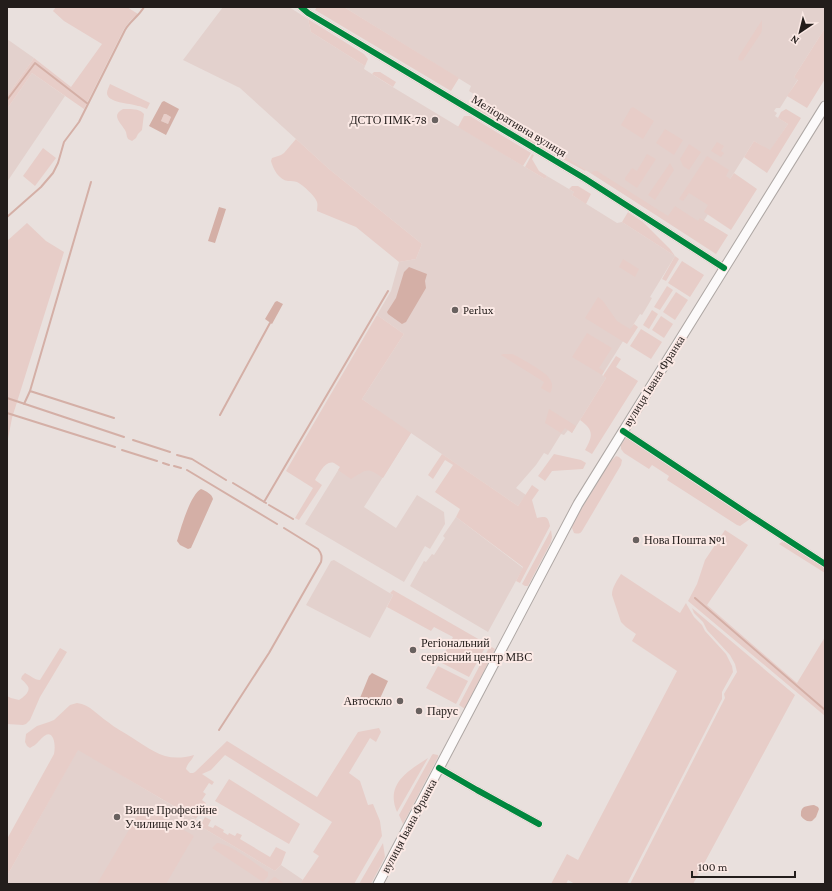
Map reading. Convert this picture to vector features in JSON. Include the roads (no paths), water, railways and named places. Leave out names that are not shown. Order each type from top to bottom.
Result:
[{"type":"main road","name":"вулиця Івана Франка","points":[[378,884],[563,530],[825,106]]},
{"type":"street","name":"Меліоративна вулиця","points":[[301,7],[310,10],[584,178],[724,268]]},
{"type":"street","points":[[623,431],[825,564]]},
{"type":"street","name":"вулиця Івана Франка","points":[[439,768],[539,824]]},
{"type":"waterway","points":[[7,217],[41,187],[53,173],[58,163],[64,142],[79,122],[125,30],[144,7]]},
{"type":"waterway","points":[[7,100],[35,63],[88,104]]},
{"type":"waterway","points":[[24,404],[30,391],[91,182]]},
{"type":"waterway","points":[[264,502],[388,291]]},
{"type":"waterway","points":[[220,415],[270,323]]},
{"type":"waterway","points":[[30,391],[114,418]]},
{"type":"waterway","points":[[7,398],[124,437]]},
{"type":"waterway","points":[[7,413],[115,447]]},
{"type":"waterway","points":[[133,440],[170,452]]},
{"type":"waterway","points":[[122,450],[157,461]]},
{"type":"waterway","points":[[177,455],[192,459],[226,480]]},
{"type":"waterway","points":[[163,463],[169,465]]},
{"type":"waterway","points":[[174,466],[181,468]]},
{"type":"waterway","points":[[187,470],[277,524]]},
{"type":"waterway","points":[[233,483],[266,503]]},
{"type":"waterway","points":[[269,505],[293,519]]},
{"type":"waterway","points":[[219,730],[269,653],[322,559],[318,549],[284,528]]},
{"type":"waterway","points":[[695,598],[825,710]]},
{"type":"place","name":"ДСТО ПМК-78","points":[[435,120]]},
{"type":"place","name":"Perlux","points":[[455,310]]},
{"type":"place","name":"Нова Пошта №1","points":[[636,540]]},
{"type":"place","name":"Регіональний сервісний центр МВС","points":[[413,650]]},
{"type":"place","name":"Автоскло","points":[[400,701]]},
{"type":"place","name":"Парус","points":[[419,711]]},
{"type":"place","name":"Вище Професійне Училище № 34","points":[[117,817]]}]
